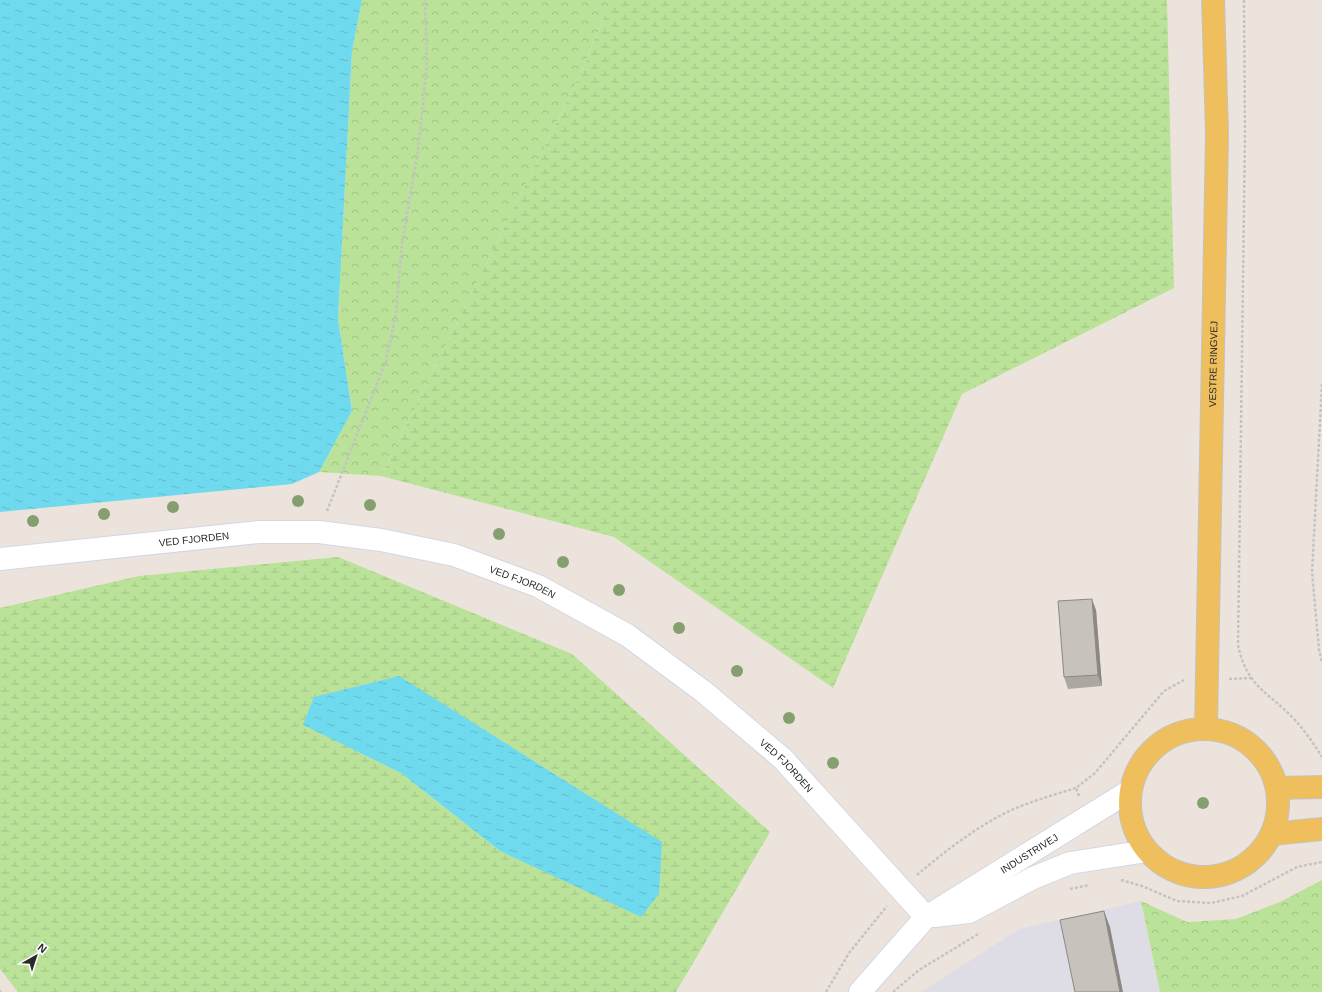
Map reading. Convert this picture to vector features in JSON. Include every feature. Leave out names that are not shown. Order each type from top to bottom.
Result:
[{"type":"main road","name":"VESTRE RINGVEJ","points":[[1206,729],[1217,133],[1213,0]]},
{"type":"main road","points":[[1206,729],[1232,735],[1244,740],[1259,753],[1271,769],[1277,788],[1278,812],[1272,834],[1258,855],[1238,870],[1214,877],[1190,876],[1166,867],[1147,851],[1136,832],[1131,812],[1131,790],[1138,770],[1150,753],[1166,740],[1185,732],[1206,729]]},
{"type":"main road","points":[[1277,788],[1322,787]]},
{"type":"main road","points":[[1272,834],[1322,829]]},
{"type":"street","name":"VED FJORDEN","points":[[0,559],[259,532],[319,532],[381,540],[454,555],[538,586],[627,635],[704,692],[783,759],[926,917]]},
{"type":"street","name":"INDUSTRIVEJ","points":[[860,992],[926,917],[1131,790]]},
{"type":"street","points":[[926,917],[970,912],[1033,878],[1070,863],[1147,851]]},
{"type":"path","points":[[319,532],[335,486],[386,361],[396,314],[402,243],[418,151],[427,63],[425,0]]},
{"type":"path","points":[[1244,0],[1245,134],[1238,645],[1241,661],[1251,678],[1266,696],[1294,719],[1322,757]]},
{"type":"path","points":[[1322,384],[1312,572],[1319,650],[1322,662]]},
{"type":"path","points":[[826,992],[849,953],[901,889],[944,852],[1007,813],[1039,799],[1076,788],[1095,773],[1164,691],[1182,680],[1251,678]]},
{"type":"path","points":[[1076,788],[1085,819]]},
{"type":"path","points":[[1117,880],[1123,880],[1142,886],[1177,900],[1211,904],[1242,896],[1297,866],[1322,862]]},
{"type":"path","points":[[1068,890],[1090,884]]},
{"type":"path","points":[[893,992],[919,970],[984,931]]},
{"type":"shaded area","points":[[1141,901],[1160,992],[921,992],[1019,929]]},
{"type":"green space","points":[[362,0],[611,0],[581,73],[381,476],[319,472],[352,411],[338,319],[352,51]]},
{"type":"green space","points":[[611,0],[1167,0],[1174,288],[962,394],[833,688],[614,537],[381,476],[581,73]]},
{"type":"green space","points":[[338,557],[572,654],[770,832],[676,992],[18,992],[0,969],[0,608],[139,576]],"holes":[[[303,725],[659,894],[500,851],[401,773]]]},
{"type":"green space","points":[[1322,880],[1322,992],[1160,992],[1141,901],[1187,922],[1236,919],[1280,902]]},
{"type":"water","points":[[0,0],[362,0],[352,51],[338,319],[352,411],[319,472],[292,484],[0,512]]},
{"type":"water","points":[[399,676],[662,842],[659,894],[641,917],[500,851],[401,773],[303,725],[314,697]]},
{"type":"building","points":[[1092,599],[1098,675],[1064,677],[1058,601]]},
{"type":"building","points":[[1104,911],[1120,992],[1075,992],[1060,920]]}]
